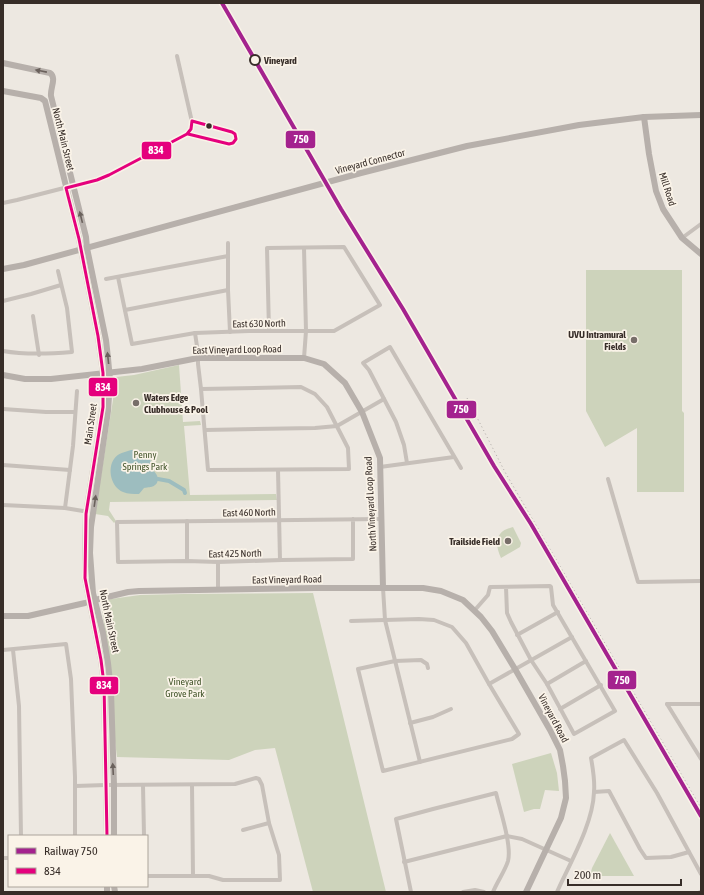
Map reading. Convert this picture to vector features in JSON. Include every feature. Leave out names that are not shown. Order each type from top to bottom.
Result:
[{"type":"street","points":[[3,203],[13,202],[103,178],[188,133],[192,127],[192,122],[177,56]]},
{"type":"street","name":"North Main Street","points":[[3,63],[51,73],[53,76],[54,79],[51,91],[52,101],[86,237],[84,249]]},
{"type":"street","points":[[3,91],[43,100],[50,94],[51,91]]},
{"type":"street","name":"North Main Street","points":[[43,100],[79,239],[84,249]]},
{"type":"street","name":"Vineyard Connector","points":[[3,269],[24,265],[361,173],[467,146],[579,125],[644,117],[701,115]]},
{"type":"street","name":"Mill Road","points":[[644,117],[656,191],[663,209],[682,238],[701,254]]},
{"type":"street","points":[[682,238],[701,224]]},
{"type":"street","points":[[228,243],[230,332]]},
{"type":"street","name":"East 630 North","points":[[125,310],[132,344],[195,332],[334,330],[380,305],[344,247],[304,248]]},
{"type":"street","points":[[269,331],[267,248],[304,248],[306,331],[304,358]]},
{"type":"street","name":"Main Street","points":[[84,249],[98,336],[106,373],[108,411]]},
{"type":"street","points":[[106,279],[228,256]]},
{"type":"street","points":[[3,351],[39,355],[72,352],[68,317],[58,271]]},
{"type":"street","points":[[118,277],[125,310],[228,290]]},
{"type":"street","points":[[3,301],[61,285]]},
{"type":"street","points":[[33,316],[39,355]]},
{"type":"street","points":[[195,332],[208,470],[350,469],[348,448],[327,407],[315,394],[301,387],[201,389]]},
{"type":"street","points":[[407,463],[404,445],[396,422],[369,370],[363,363],[390,347],[461,468]]},
{"type":"street","name":"East Vineyard Loop Road","points":[[3,375],[51,379],[142,369],[198,358],[304,358],[324,364]]},
{"type":"street","name":"North Vineyard Loop Road","points":[[324,364],[345,383],[362,412],[380,458],[383,588]]},
{"type":"street","name":"Main Street","points":[[92,601],[85,578],[86,520],[102,412],[106,373]]},
{"type":"street","points":[[65,508],[77,391]]},
{"type":"street","points":[[205,430],[315,428],[337,426],[384,398]]},
{"type":"street","points":[[3,409],[46,412],[76,412]]},
{"type":"street","name":"North Main Street","points":[[107,835],[104,684],[92,601],[93,593],[90,553],[91,527],[108,411]]},
{"type":"street","points":[[380,467],[454,456]]},
{"type":"street","points":[[3,465],[70,470]]},
{"type":"street","points":[[278,470],[280,560]]},
{"type":"street","points":[[608,479],[638,582],[701,581]]},
{"type":"street","points":[[3,505],[65,508],[83,511]]},
{"type":"street","name":"East 425 North","points":[[118,562],[218,562],[353,559],[353,519]]},
{"type":"street","name":"East 460 North","points":[[118,562],[117,522],[381,519]]},
{"type":"street","points":[[187,521],[187,561]]},
{"type":"street","points":[[218,562],[218,590]]},
{"type":"street","points":[[474,611],[488,596],[490,587],[551,586],[553,604],[615,711],[574,734],[517,635],[507,613],[506,587]]},
{"type":"street","points":[[383,588],[385,620],[420,762]]},
{"type":"street","name":"East Vineyard Road","points":[[3,616],[28,616],[85,604],[128,592],[139,591],[383,588],[423,588],[441,591],[463,600],[474,611]]},
{"type":"street","name":"North Main Street","points":[[92,601],[103,633],[111,691],[114,835]]},
{"type":"street","name":"Vineyard Road","points":[[474,611],[492,631],[515,669],[560,750],[563,766],[566,798],[561,818],[526,892]]},
{"type":"street","points":[[517,635],[558,612]]},
{"type":"street","points":[[352,621],[434,620],[452,628],[466,643],[519,734],[512,739],[383,772],[358,668],[395,660],[421,660],[427,664],[428,668]]},
{"type":"street","points":[[489,684],[572,637]]},
{"type":"street","points":[[3,650],[66,644],[71,679],[75,786],[75,835]]},
{"type":"street","points":[[13,650],[19,706],[21,835]]},
{"type":"street","points":[[546,684],[586,661]]},
{"type":"street","points":[[560,709],[601,686]]},
{"type":"street","points":[[701,704],[667,704],[701,759]]},
{"type":"street","points":[[410,723],[433,717],[451,709]]},
{"type":"street","points":[[557,892],[583,836],[592,809],[594,792],[591,758],[624,740],[657,793],[701,874]]},
{"type":"street","points":[[75,786],[235,784],[256,778],[259,779],[262,785],[269,823],[279,855],[280,880],[223,880],[209,876],[148,876]]},
{"type":"street","points":[[143,785],[144,835]]},
{"type":"street","points":[[192,785],[193,876]]},
{"type":"street","points":[[594,792],[609,791],[646,858],[671,857],[688,852]]},
{"type":"street","points":[[411,892],[396,819],[496,793],[509,844],[509,853],[508,861],[493,892]]},
{"type":"street","points":[[243,830],[269,823]]},
{"type":"street","points":[[404,862],[507,836],[522,839],[571,861]]},
{"type":"street","points":[[463,892],[475,890],[484,892]]},
{"type":"green space","name":"UVU Intramural Fields","points":[[586,270],[682,270],[682,411],[684,413],[684,492],[637,492],[637,428],[605,447],[586,411]]},
{"type":"green space","name":"Penny Springs Park","points":[[179,365],[183,422],[200,421],[201,425],[184,426],[190,495],[276,494],[277,500],[110,502],[109,510],[116,521],[114,523],[108,516],[95,514],[113,400],[114,378]]},
{"type":"green space","name":"Trailside Field","points":[[513,527],[521,543],[520,547],[501,558],[497,544],[498,537],[503,531]]},
{"type":"green space","name":"Vineyard Grove Park","points":[[313,593],[386,892],[313,892],[275,748],[255,750],[229,760],[117,757],[101,603],[111,599],[140,595]]},
{"type":"green space","points":[[551,753],[557,773],[559,791],[545,790],[540,809],[524,812],[512,764]]},
{"type":"green space","points":[[610,833],[634,876],[590,876],[592,868]]},
{"type":"water","points":[[131,450],[139,450],[147,454],[152,464],[152,470],[158,477],[158,480],[154,486],[144,488],[139,494],[127,493],[119,490],[111,477],[111,468],[114,459],[120,454]]},
{"type":"waterway","points":[[158,479],[169,481],[184,490],[185,493]]},
{"type":"railway","points":[[467,398],[505,472],[701,808]]},
{"type":"rail line","name":"750","points":[[222,3],[341,209],[403,309],[494,466],[531,524],[701,816]]},
{"type":"transit line","name":"834","points":[[107,835],[104,684],[101,660],[85,578],[86,514],[103,407],[103,373],[98,336],[79,239],[66,188],[97,180],[109,175],[187,134],[191,129],[192,121],[232,132],[235,134],[236,139],[233,143],[229,144],[188,134]]},
{"type":"place","name":"Vineyard","points":[[255,60]]},
{"type":"place","name":"UVU Intramural Fields","points":[[634,340]]},
{"type":"place","name":"Waters Edge Clubhouse & Pool","points":[[136,403]]},
{"type":"place","name":"Trailside Field","points":[[508,541]]}]
